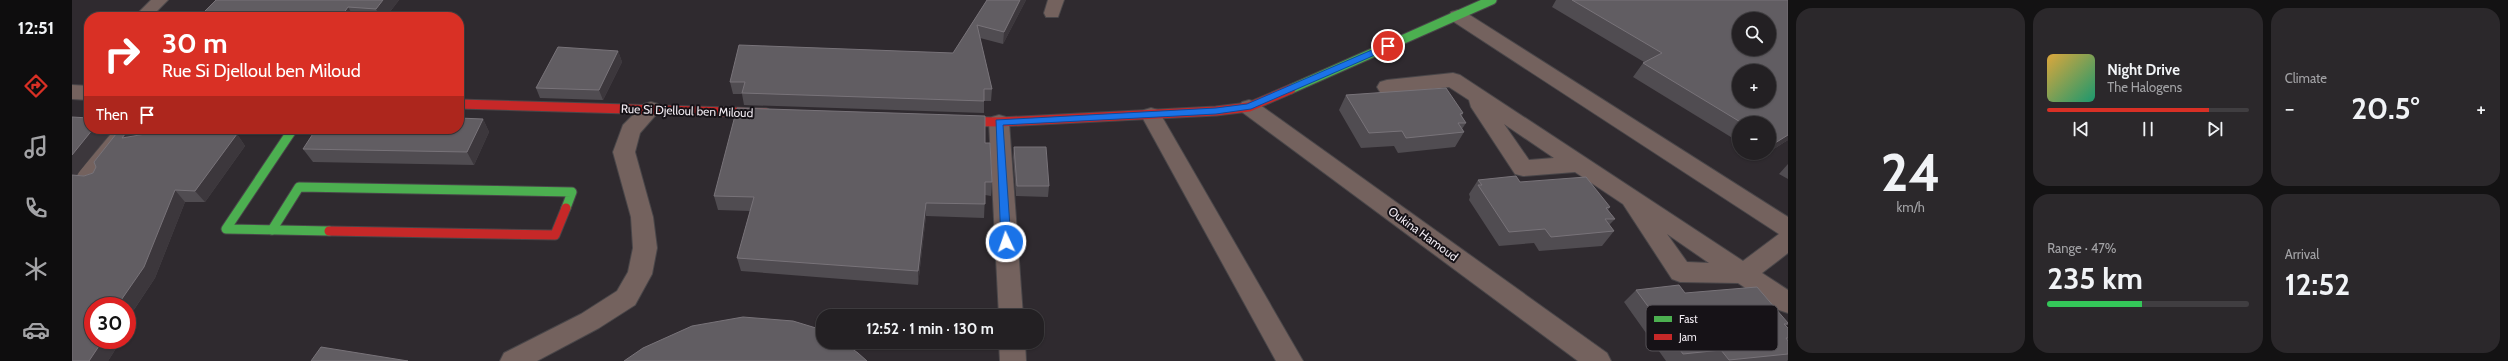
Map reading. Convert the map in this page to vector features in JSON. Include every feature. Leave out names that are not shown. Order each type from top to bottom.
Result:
[{"type":"street","points":[[943,120],[999,122],[1151,115],[1248,107],[1492,0]]},
{"type":"street","points":[[1458,16],[1788,229]]},
{"type":"street","points":[[1387,87],[1453,80],[1788,303]]},
{"type":"street","points":[[72,92],[84,93]]},
{"type":"street","points":[[1471,92],[1523,168],[1579,164]]},
{"type":"street","name":"Rue Si Djelloul ben Miloud","points":[[464,104],[777,114]]},
{"type":"street","name":"Oukina Hamoud","points":[[1248,107],[1598,361]]},
{"type":"street","points":[[613,108],[630,130]]},
{"type":"street","points":[[513,361],[590,321],[626,298],[640,274],[645,248],[642,217],[624,152],[630,130],[651,109]]},
{"type":"street","points":[[1151,115],[1290,361]]},
{"type":"street","points":[[999,122],[1011,309]]},
{"type":"street","points":[[95,178],[87,178],[123,134]]},
{"type":"street","points":[[272,230],[299,187],[572,192],[555,235],[272,230],[226,229],[290,134]]},
{"type":"street","points":[[1627,196],[1680,272],[1744,273],[1788,240]]},
{"type":"street","points":[[1012,349],[1013,361]]},
{"type":"lane","points":[[147,12],[160,0]]},
{"type":"building","points":[[216,0],[383,0],[376,9],[348,7],[344,12],[204,12]]},
{"type":"building","points":[[987,0],[1020,0],[1004,32],[977,25],[992,89],[984,89],[984,101],[742,93],[745,82],[730,82],[739,45],[953,53]]},
{"type":"building","points":[[1572,0],[1788,0],[1788,135],[1776,142],[1776,116],[1732,117],[1643,63],[1662,53]]},
{"type":"building","points":[[558,47],[618,51],[599,90],[536,88]]},
{"type":"building","points":[[1446,88],[1463,113],[1460,114],[1466,123],[1458,123],[1464,132],[1406,138],[1402,131],[1369,133],[1346,95]]},
{"type":"building","points":[[737,108],[985,116],[985,143],[990,143],[992,182],[985,182],[985,204],[926,203],[918,271],[737,258],[754,197],[714,196]]},
{"type":"building","points":[[72,117],[84,118],[84,134],[89,134],[72,155]]},
{"type":"building","points":[[464,118],[483,119],[467,152],[303,149],[313,134],[464,134]]},
{"type":"building","points":[[116,134],[125,134],[122,138],[145,134],[237,134],[195,191],[175,190],[144,267],[123,297],[84,297],[84,349],[97,349],[89,361],[72,361],[72,175],[84,176],[93,173],[96,167],[94,162]]},
{"type":"building","points":[[1014,147],[1046,147],[1049,186],[1017,186]]},
{"type":"building","points":[[1516,176],[1520,182],[1586,177],[1610,207],[1606,208],[1615,219],[1605,219],[1614,231],[1551,237],[1545,229],[1509,232],[1478,185],[1482,185],[1478,180]]},
{"type":"building","points":[[1679,285],[1685,293],[1757,287],[1772,305],[1647,305],[1636,290]]},
{"type":"building","points":[[1778,311],[1788,323],[1784,324],[1788,328],[1788,338],[1786,338],[1788,341],[1788,354],[1729,360],[1722,351],[1778,351]]},
{"type":"building","points":[[743,317],[793,321],[816,328],[816,349],[853,349],[867,361],[624,361],[643,348],[692,326]]},
{"type":"building","points":[[321,347],[408,361],[311,361]]},
{"type":"building","points":[[1681,351],[1712,351],[1683,354]]},
{"type":"traffic: fast","points":[[1291,89],[1492,0]]},
{"type":"traffic: fast","points":[[290,134],[226,229],[329,231]]},
{"type":"traffic: fast","points":[[272,230],[299,187],[572,192],[566,208]]},
{"type":"traffic: jam","points":[[954,121],[999,122],[1216,111],[1249,107],[1291,89]]},
{"type":"traffic: jam","points":[[464,104],[766,113]]},
{"type":"traffic: jam","points":[[329,231],[555,235],[566,208]]},
{"type":"route","points":[[1006,242],[999,122],[1151,115],[1216,111],[1248,107],[1388,46]]}]
